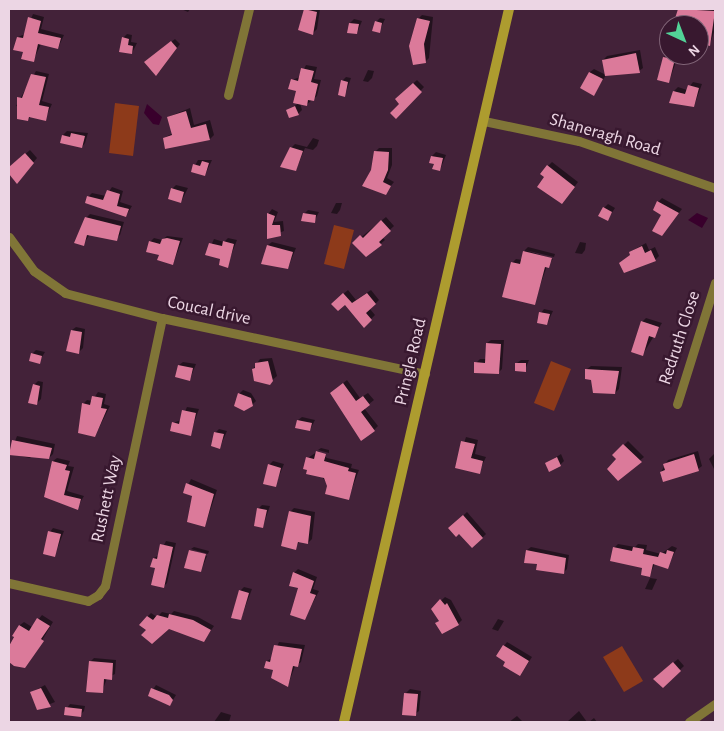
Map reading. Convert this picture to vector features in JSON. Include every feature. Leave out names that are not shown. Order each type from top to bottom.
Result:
[{"type":"street","points":[[228,95],[249,9]]},
{"type":"street","name":"Pringle Road","points":[[344,722],[509,9]]},
{"type":"street","name":"Shaneragh Road","points":[[484,121],[579,141],[715,188]]},
{"type":"street","name":"Coucal drive","points":[[9,237],[34,271],[64,293],[162,318],[425,374]]},
{"type":"street","name":"Redruth Close","points":[[677,404],[715,283]]},
{"type":"street","name":"Rushett Way","points":[[9,583],[88,601],[98,595],[104,586],[162,318]]},
{"type":"street","points":[[689,722],[715,704]]},
{"type":"shaded area","points":[[115,103],[139,106],[133,156],[109,153]]},
{"type":"shaded area","points":[[147,104],[162,117],[159,125],[153,124],[144,113]]},
{"type":"shaded area","points":[[697,213],[708,218],[702,228],[688,220]]},
{"type":"shaded area","points":[[334,225],[354,230],[344,269],[324,264]]},
{"type":"shaded area","points":[[551,361],[571,369],[554,411],[534,403]]},
{"type":"shaded area","points":[[622,646],[643,681],[624,692],[603,657]]},
{"type":"building","points":[[304,9],[317,12],[313,35],[298,30]]},
{"type":"building","points":[[678,9],[715,11],[710,46],[709,15],[676,15]]},
{"type":"building","points":[[28,17],[41,21],[38,33],[61,38],[58,49],[38,44],[34,62],[21,59],[23,52],[13,50],[17,37],[23,38]]},
{"type":"building","points":[[417,18],[430,21],[424,44],[426,63],[413,65],[409,46]]},
{"type":"building","points":[[375,21],[382,23],[380,33],[372,31]]},
{"type":"building","points":[[349,23],[359,24],[357,34],[347,33]]},
{"type":"building","points":[[122,37],[129,39],[128,45],[133,46],[132,54],[119,52]]},
{"type":"building","points":[[171,41],[177,48],[156,76],[144,62]]},
{"type":"building","points":[[636,53],[640,73],[605,76],[602,60]]},
{"type":"building","points":[[661,65],[674,65],[669,83],[657,80]]},
{"type":"building","points":[[301,68],[314,71],[311,82],[318,84],[314,101],[308,100],[307,106],[293,103],[296,91],[288,89],[291,79],[298,81]]},
{"type":"building","points":[[589,72],[603,79],[594,96],[580,88]]},
{"type":"building","points":[[31,74],[46,77],[39,105],[49,107],[46,121],[29,117],[28,121],[17,119],[17,97],[22,98]]},
{"type":"building","points":[[341,80],[348,82],[345,97],[338,95]]},
{"type":"building","points":[[413,83],[422,92],[396,119],[390,113],[399,104],[395,99]]},
{"type":"building","points":[[688,85],[699,88],[694,107],[669,103],[673,91],[685,94]]},
{"type":"building","points":[[295,106],[299,115],[289,118],[286,110]]},
{"type":"building","points":[[186,111],[191,128],[206,124],[210,140],[165,149],[163,138],[172,135],[167,117]]},
{"type":"building","points":[[71,133],[85,136],[82,148],[60,143],[62,135],[70,137]]},
{"type":"building","points":[[290,147],[303,151],[296,171],[280,167]]},
{"type":"building","points":[[374,151],[389,152],[388,170],[383,182],[391,186],[386,195],[362,186],[371,170]]},
{"type":"building","points":[[25,153],[34,163],[17,184],[9,174],[9,167]]},
{"type":"building","points":[[431,156],[443,158],[440,171],[432,169],[434,164],[429,163]]},
{"type":"building","points":[[202,161],[209,163],[205,176],[191,172],[193,164],[200,166]]},
{"type":"building","points":[[547,165],[575,187],[562,204],[537,187],[544,177],[540,174]]},
{"type":"building","points":[[171,188],[184,192],[181,203],[168,199]]},
{"type":"building","points":[[107,190],[120,194],[117,206],[129,209],[126,217],[85,203],[87,196],[103,200]]},
{"type":"building","points":[[657,201],[679,213],[662,236],[652,231],[661,215],[653,210]]},
{"type":"building","points":[[603,207],[612,212],[608,221],[598,216]]},
{"type":"building","points":[[267,213],[275,216],[272,225],[280,225],[281,236],[267,239]]},
{"type":"building","points":[[303,213],[316,215],[315,223],[301,221]]},
{"type":"building","points":[[85,217],[121,226],[117,241],[87,235],[84,246],[74,243]]},
{"type":"building","points":[[381,220],[391,231],[379,242],[382,245],[366,257],[352,243],[360,235],[363,238]]},
{"type":"building","points":[[167,238],[180,241],[173,265],[157,260],[159,255],[146,252],[149,241],[160,244],[162,239]]},
{"type":"building","points":[[223,241],[234,244],[228,268],[219,265],[220,259],[205,255],[209,243],[222,246]]},
{"type":"building","points":[[267,245],[293,252],[288,269],[261,264]]},
{"type":"building","points":[[642,246],[645,253],[651,250],[656,261],[624,273],[619,263],[630,255],[629,252]]},
{"type":"building","points":[[523,251],[552,258],[549,268],[545,267],[535,305],[502,297],[511,262],[520,264]]},
{"type":"building","points":[[343,293],[352,303],[367,293],[376,304],[366,313],[372,320],[364,328],[345,305],[338,311],[331,304]]},
{"type":"building","points":[[539,312],[550,314],[547,325],[537,323]]},
{"type":"building","points":[[641,321],[659,327],[655,338],[649,336],[643,356],[631,352]]},
{"type":"building","points":[[71,330],[82,332],[79,354],[66,351]]},
{"type":"building","points":[[486,343],[501,344],[499,374],[474,373],[474,362],[485,363]]},
{"type":"building","points":[[31,353],[42,356],[40,364],[29,361]]},
{"type":"building","points":[[268,361],[273,381],[270,385],[254,381],[252,369],[255,368],[255,363]]},
{"type":"building","points":[[515,363],[526,363],[526,372],[515,371]]},
{"type":"building","points":[[178,365],[193,368],[190,381],[175,377]]},
{"type":"building","points":[[585,369],[619,371],[615,394],[593,393],[591,380],[585,379]]},
{"type":"building","points":[[343,383],[356,401],[363,396],[370,405],[361,412],[375,431],[361,441],[330,393]]},
{"type":"building","points":[[33,384],[40,386],[37,405],[28,403]]},
{"type":"building","points":[[238,393],[251,398],[253,406],[244,411],[234,406]]},
{"type":"building","points":[[92,396],[103,398],[101,408],[107,409],[95,437],[78,433],[82,403],[90,405]]},
{"type":"building","points":[[182,410],[196,413],[191,436],[170,431],[172,422],[179,424]]},
{"type":"building","points":[[297,420],[312,423],[310,431],[295,428]]},
{"type":"building","points":[[214,432],[224,434],[220,449],[211,446]]},
{"type":"building","points":[[12,440],[52,448],[49,459],[9,455]]},
{"type":"building","points":[[461,441],[475,444],[471,458],[483,461],[480,474],[455,468]]},
{"type":"building","points":[[623,444],[642,462],[618,481],[607,469],[616,459],[612,455]]},
{"type":"building","points":[[316,451],[326,454],[324,461],[349,468],[348,471],[356,473],[349,500],[325,494],[327,486],[324,478],[306,474],[307,470],[303,469],[306,457],[314,459]]},
{"type":"building","points":[[694,454],[699,471],[663,482],[660,472],[665,470],[663,464]]},
{"type":"building","points":[[557,457],[561,466],[549,472],[545,463]]},
{"type":"building","points":[[52,461],[67,465],[65,470],[70,471],[64,495],[81,499],[78,510],[44,497]]},
{"type":"building","points":[[268,464],[281,468],[276,487],[263,484]]},
{"type":"building","points":[[186,483],[214,494],[205,527],[187,522],[192,496],[183,493]]},
{"type":"building","points":[[257,508],[267,510],[263,528],[254,526]]},
{"type":"building","points":[[289,511],[311,516],[308,544],[298,542],[296,550],[281,546]]},
{"type":"building","points":[[463,515],[483,538],[472,548],[459,534],[456,537],[448,528]]},
{"type":"building","points":[[48,531],[61,534],[55,557],[43,554]]},
{"type":"building","points":[[160,544],[173,547],[164,588],[151,585],[155,568],[150,567],[153,558],[157,559]]},
{"type":"building","points":[[613,547],[632,551],[633,547],[644,549],[643,554],[658,557],[660,552],[666,554],[667,550],[674,552],[668,569],[653,564],[650,577],[641,575],[642,568],[610,561]]},
{"type":"building","points":[[189,550],[206,554],[201,572],[184,568]]},
{"type":"building","points":[[526,550],[566,558],[564,574],[536,570],[537,564],[524,563]]},
{"type":"building","points":[[293,572],[314,581],[310,593],[316,595],[305,620],[290,615],[298,588],[289,586]]},
{"type":"building","points":[[239,590],[249,593],[241,620],[231,618]]},
{"type":"building","points":[[440,599],[445,605],[447,603],[459,625],[442,634],[435,623],[439,621],[431,609]]},
{"type":"building","points":[[169,614],[193,620],[211,630],[204,642],[169,629],[152,644],[141,635],[146,630],[139,625],[147,616],[153,620],[157,615],[168,618]]},
{"type":"building","points":[[37,618],[50,626],[41,639],[44,641],[25,668],[14,666],[9,662],[9,646],[14,637],[12,636],[19,625],[29,631]]},
{"type":"building","points":[[274,645],[302,649],[298,667],[293,666],[288,687],[271,678],[273,670],[264,668],[266,661],[270,662]]},
{"type":"building","points":[[503,645],[529,661],[520,676],[503,666],[505,662],[496,656]]},
{"type":"building","points":[[89,661],[113,663],[112,680],[104,679],[103,693],[86,692]]},
{"type":"building","points":[[673,662],[681,671],[663,688],[653,679]]},
{"type":"building","points":[[41,688],[51,707],[37,710],[30,692]]},
{"type":"building","points":[[151,688],[169,695],[173,700],[170,706],[148,696]]},
{"type":"building","points":[[404,693],[418,694],[416,716],[402,715]]},
{"type":"building","points":[[65,707],[82,709],[81,717],[64,715]]}]
